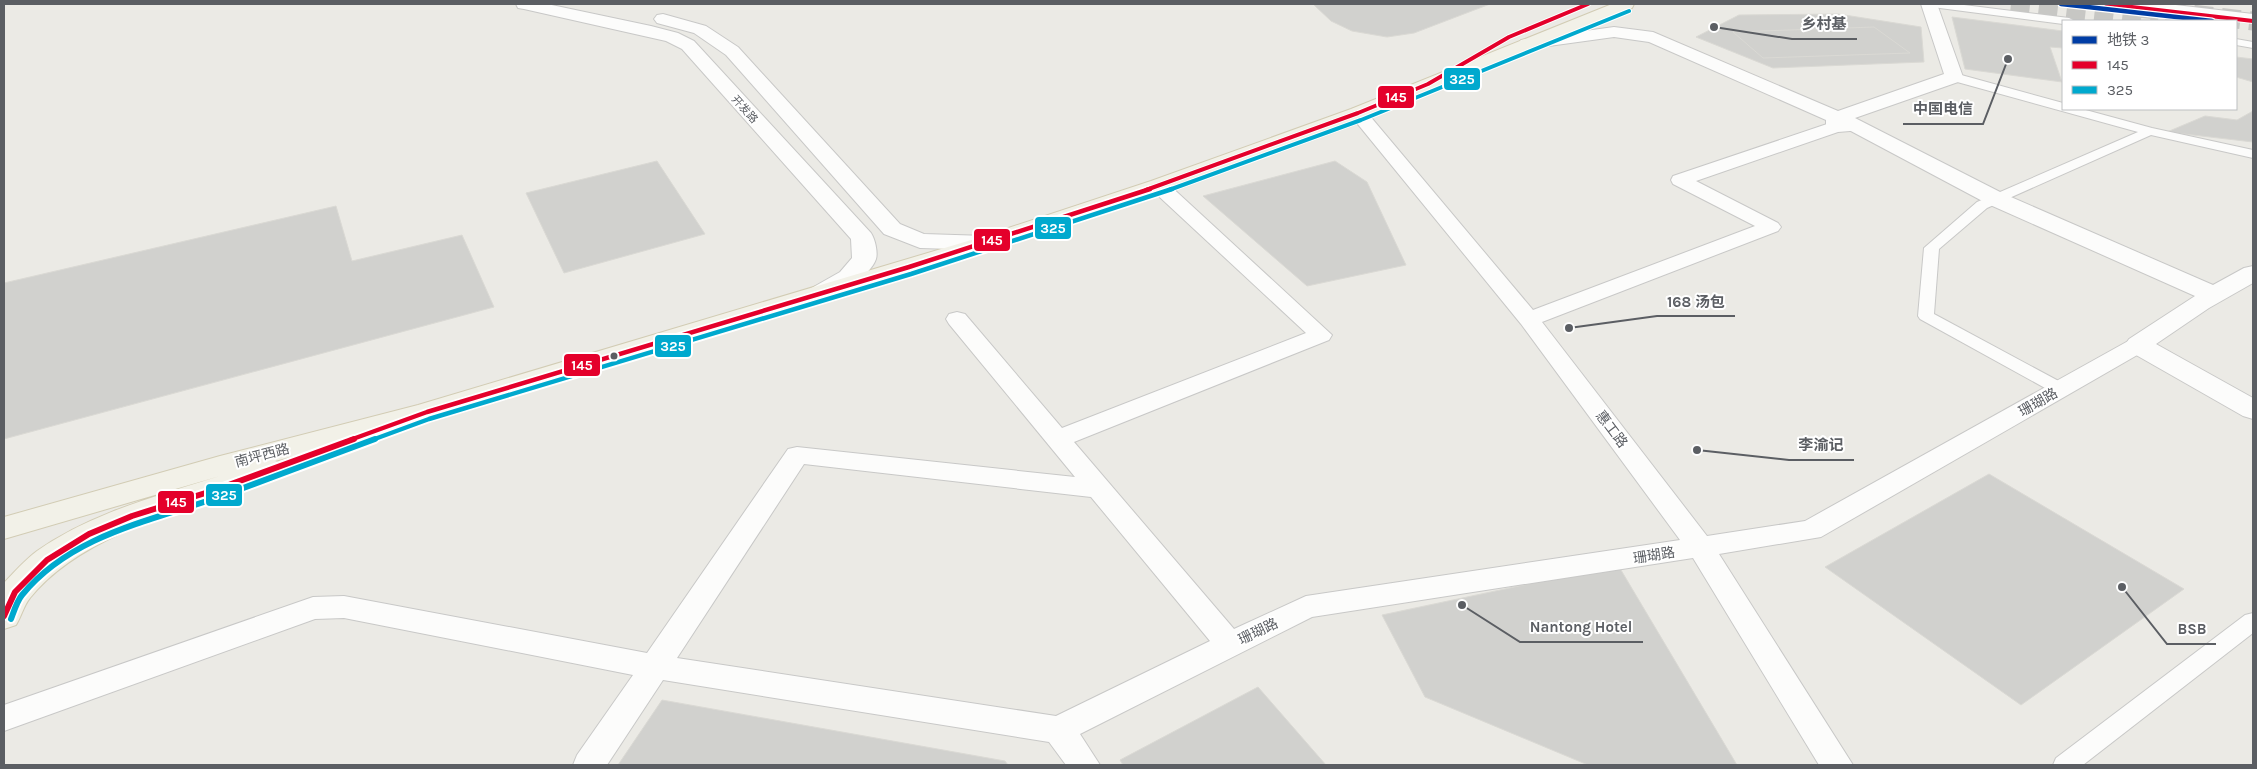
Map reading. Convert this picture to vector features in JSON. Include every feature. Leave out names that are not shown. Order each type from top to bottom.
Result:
[{"type":"main road","points":[[1428,84],[1509,37],[1588,4]]},
{"type":"main road","name":"南坪西路","points":[[4,528],[220,466],[427,412],[986,243],[1159,186],[1358,113],[1626,4]]},
{"type":"main road","points":[[4,616],[15,592],[47,560],[89,534],[132,516],[215,490],[427,412]]},
{"type":"street","name":"开发路","points":[[524,4],[645,30],[672,37],[688,45],[863,238],[864,259],[849,277],[818,295]]},
{"type":"street","points":[[576,4],[680,22],[716,36],[892,228],[920,241],[986,243]]},
{"type":"street","points":[[1954,77],[1930,4],[2062,20]]},
{"type":"street","points":[[2142,4],[2253,17]]},
{"type":"street","points":[[1527,44],[1614,32],[1653,37],[1843,124],[1989,202],[2207,299]]},
{"type":"street","points":[[2237,42],[2253,45]]},
{"type":"street","points":[[1529,319],[1771,227],[1680,180],[1843,124],[1954,77],[2062,107]]},
{"type":"street","points":[[2073,110],[2150,131],[2253,154]]},
{"type":"street","name":"惠工路","points":[[1358,113],[1529,319],[1701,548],[1837,765]]},
{"type":"street","points":[[2060,389],[1926,316],[1932,248],[1989,202],[2150,131]]},
{"type":"street","points":[[1058,439],[1321,336],[1159,186]]},
{"type":"street","name":"珊瑚路","points":[[1059,730],[1306,607],[1811,530],[2138,344],[2207,299],[2253,273]]},
{"type":"street","points":[[957,319],[1230,645]]},
{"type":"street","points":[[2138,344],[2253,410]]},
{"type":"street","points":[[589,765],[797,455],[1100,489]]},
{"type":"street","points":[[4,718],[313,608],[344,607],[655,668],[1059,730],[1084,765]]},
{"type":"street","points":[[2065,765],[2253,620]]},
{"type":"building","points":[[1313,4],[1490,4],[1414,33],[1387,37],[1352,31],[1331,21]]},
{"type":"building","points":[[1838,14],[1921,27],[1924,62],[1773,68],[1696,37],[1739,15]]},
{"type":"building","points":[[1952,17],[2062,31],[2062,48],[2050,47],[2062,82],[1965,69]]},
{"type":"building","points":[[1874,27],[1910,53],[1763,58],[1733,32]]},
{"type":"building","points":[[2237,57],[2253,59],[2253,82],[2237,77]]},
{"type":"building","points":[[2253,111],[2253,142],[2167,132],[2205,116],[2237,120]]},
{"type":"building","points":[[657,161],[705,234],[564,273],[526,193]]},
{"type":"building","points":[[1335,161],[1367,182],[1406,265],[1307,286],[1203,196]]},
{"type":"building","points":[[336,206],[352,261],[462,235],[494,307],[4,439],[4,283]]},
{"type":"building","points":[[1989,474],[2184,589],[2021,705],[1825,567]]},
{"type":"building","points":[[1618,565],[1737,765],[1588,765],[1425,697],[1382,615]]},
{"type":"building","points":[[1258,687],[1326,765],[1123,765],[1120,760]]},
{"type":"building","points":[[662,700],[1005,761],[1008,765],[618,765]]},
{"type":"tunnel","points":[[2011,4],[2149,20]]},
{"type":"tunnel","points":[[2138,8],[2253,21]]},
{"type":"metro line","name":"3","points":[[2061,4],[2203,20]]},
{"type":"transit line","name":"145","points":[[4,616],[15,592],[47,560],[89,534],[132,516],[215,490],[427,412],[909,267],[1159,186],[1358,113],[1428,84],[1509,37],[1588,4]]},
{"type":"transit line","name":"145","points":[[2106,4],[2253,21]]},
{"type":"transit line","name":"325","points":[[11,619],[21,596],[52,566],[92,541],[135,523],[218,497],[429,419],[911,274],[1161,193],[1361,120],[1629,11]]},
{"type":"place","name":"乡村基","points":[[1714,27]]},
{"type":"place","name":"中国电信","points":[[2008,59]]},
{"type":"place","name":"168 汤包","points":[[1569,328]]},
{"type":"place","name":"李渝记","points":[[1697,450]]},
{"type":"place","name":"BSB","points":[[2122,587]]},
{"type":"place","name":"Nantong Hotel","points":[[1462,605]]}]
